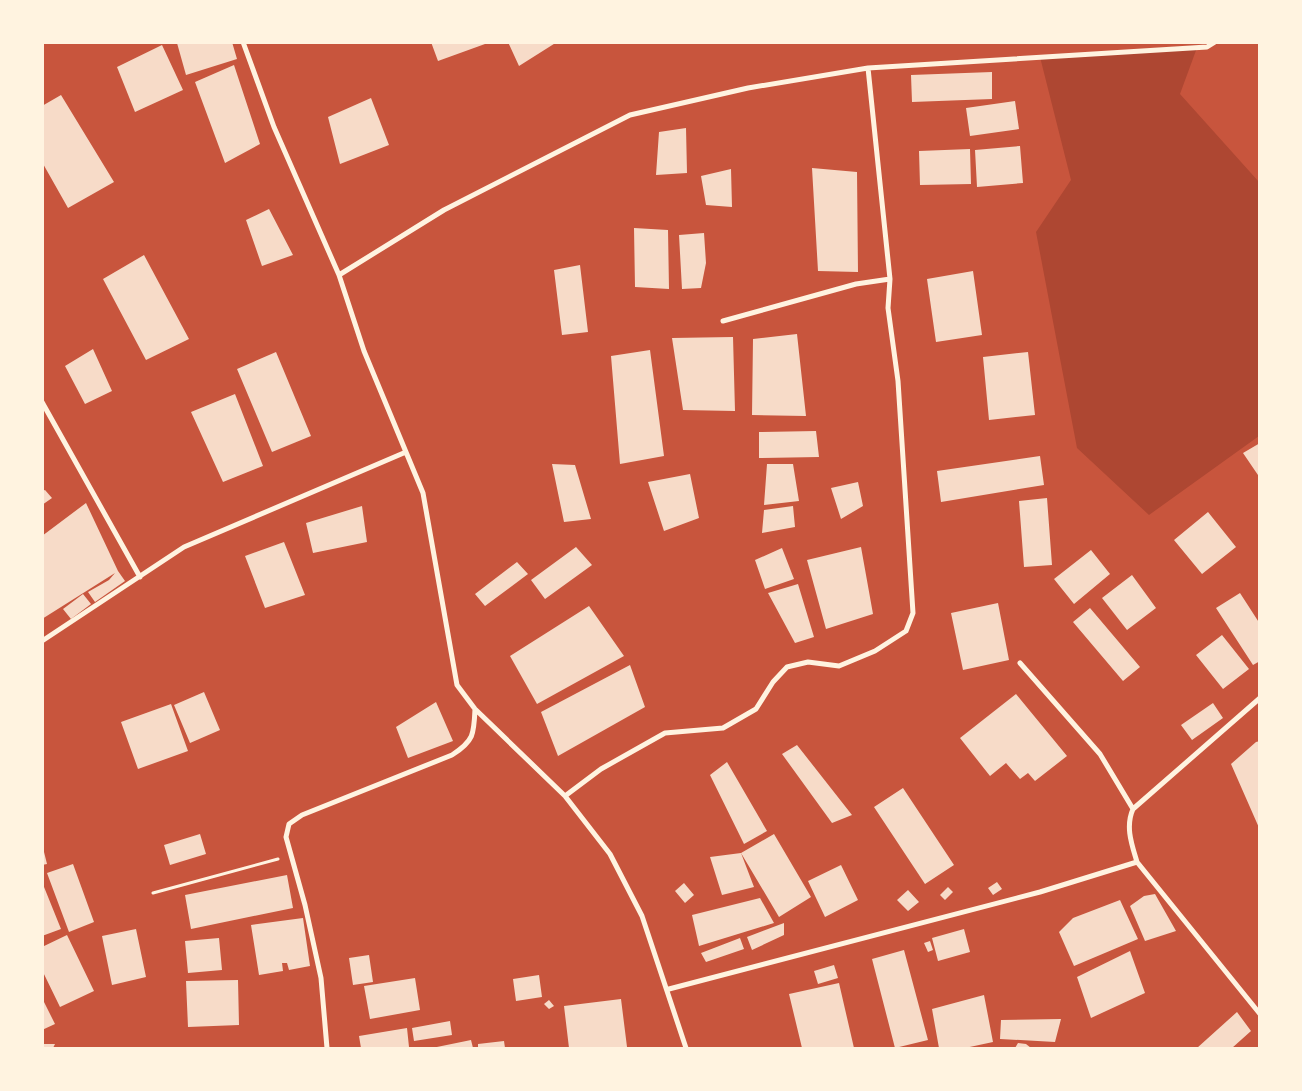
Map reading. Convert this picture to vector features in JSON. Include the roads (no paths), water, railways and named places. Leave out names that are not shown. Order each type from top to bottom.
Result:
[{"type":"street","points":[[243,42],[274,127],[340,275],[364,351],[424,493],[457,685],[474,709],[565,796],[610,854],[642,916],[668,989],[686,1048]]},
{"type":"street","points":[[340,275],[444,210],[630,115],[748,88],[868,68],[1207,47],[1215,42]]},
{"type":"street","points":[[565,796],[601,769],[665,733],[723,728],[756,709],[773,682],[787,667],[808,662],[839,666],[875,651],[906,631],[913,613],[898,381],[888,308],[890,279],[868,68]]},
{"type":"street","points":[[723,321],[856,284],[890,279]]},
{"type":"street","points":[[42,402],[140,576]]},
{"type":"street","points":[[42,641],[184,547],[406,452]]},
{"type":"street","points":[[1020,663],[1100,754],[1132,809]]},
{"type":"street","points":[[1260,698],[1132,809],[1128,819],[1131,841],[1137,862],[1260,1014]]},
{"type":"street","points":[[327,1048],[321,978],[286,837],[290,824],[302,815],[452,755],[466,746],[474,731],[474,709]]},
{"type":"street","points":[[668,989],[1030,894],[1137,862]]}]
